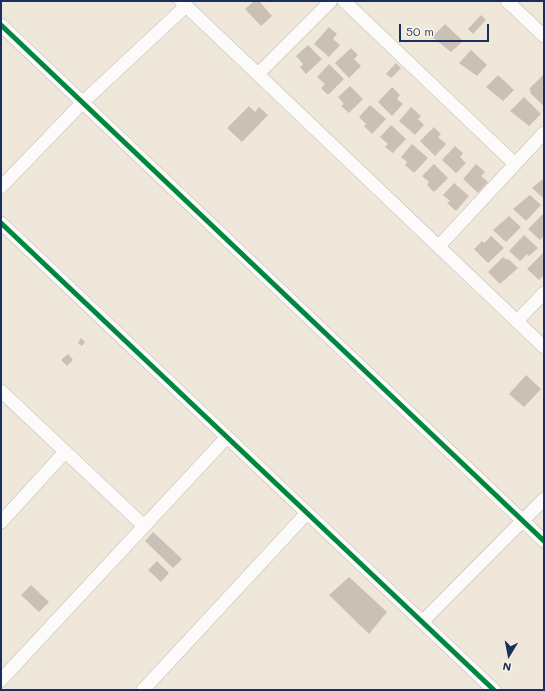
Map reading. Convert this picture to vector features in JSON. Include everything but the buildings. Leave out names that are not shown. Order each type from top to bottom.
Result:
[{"type":"street","points":[[258,74],[332,1]]},
{"type":"street","points":[[344,1],[515,164]]},
{"type":"street","points":[[507,1],[544,36]]},
{"type":"street","points":[[1,187],[83,102],[184,3],[544,346]]},
{"type":"street","points":[[1,25],[544,541]]},
{"type":"street","points":[[439,246],[544,133]]},
{"type":"street","points":[[1,223],[494,690]]},
{"type":"street","points":[[517,321],[544,293]]},
{"type":"street","points":[[1,391],[144,526]]},
{"type":"street","points":[[1,680],[227,437]]},
{"type":"street","points":[[2,519],[65,452]]},
{"type":"street","points":[[422,622],[544,499]]},
{"type":"street","points":[[143,690],[307,513]]},
{"type":"cycle path","points":[[1,25],[544,541]]},
{"type":"cycle path","points":[[1,223],[494,690]]}]
